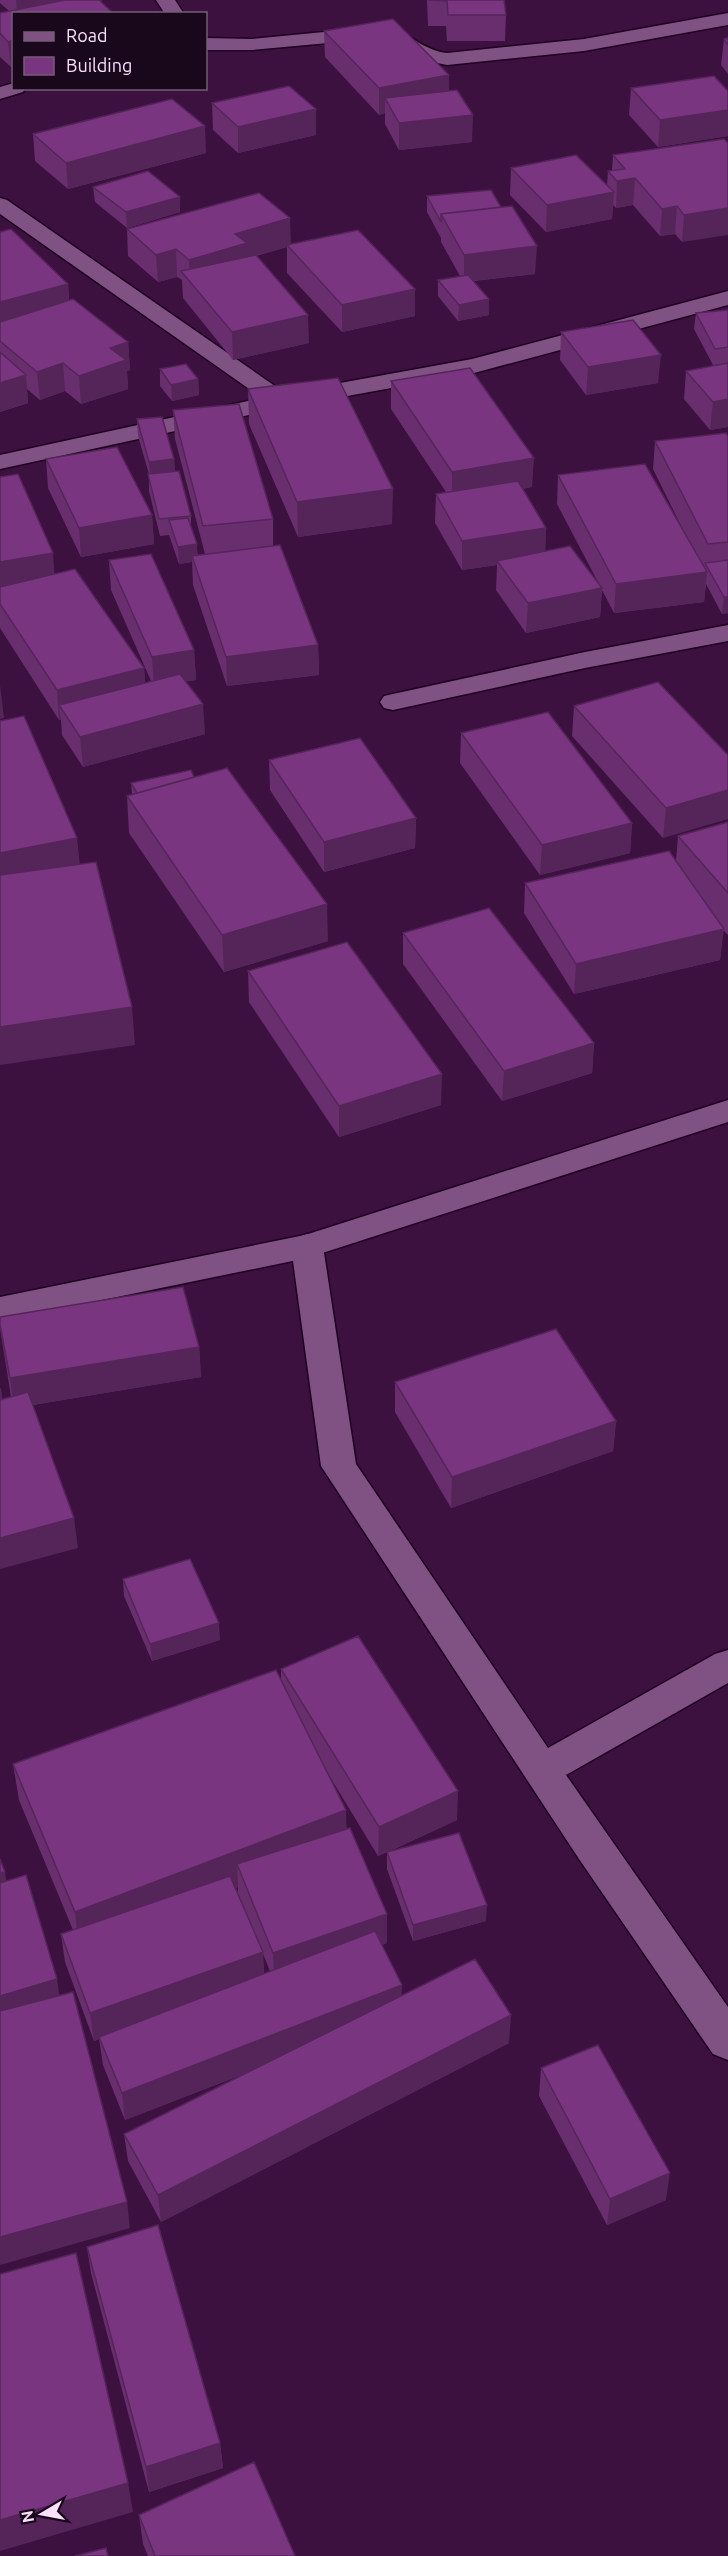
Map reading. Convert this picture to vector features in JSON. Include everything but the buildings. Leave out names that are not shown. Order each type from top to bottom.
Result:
[{"type":"street","points":[[207,44],[232,46],[282,44],[386,32],[401,37],[421,54],[434,59],[447,59],[584,45],[728,19]]},
{"type":"street","points":[[0,204],[280,401]]},
{"type":"street","points":[[0,462],[280,401],[474,366],[728,298]]},
{"type":"street","points":[[393,702],[585,660],[728,633]]},
{"type":"street","points":[[0,1309],[307,1246],[728,1111]]},
{"type":"street","points":[[307,1246],[339,1466],[542,1770],[728,2041]]},
{"type":"street","points":[[542,1770],[728,1665]]}]
